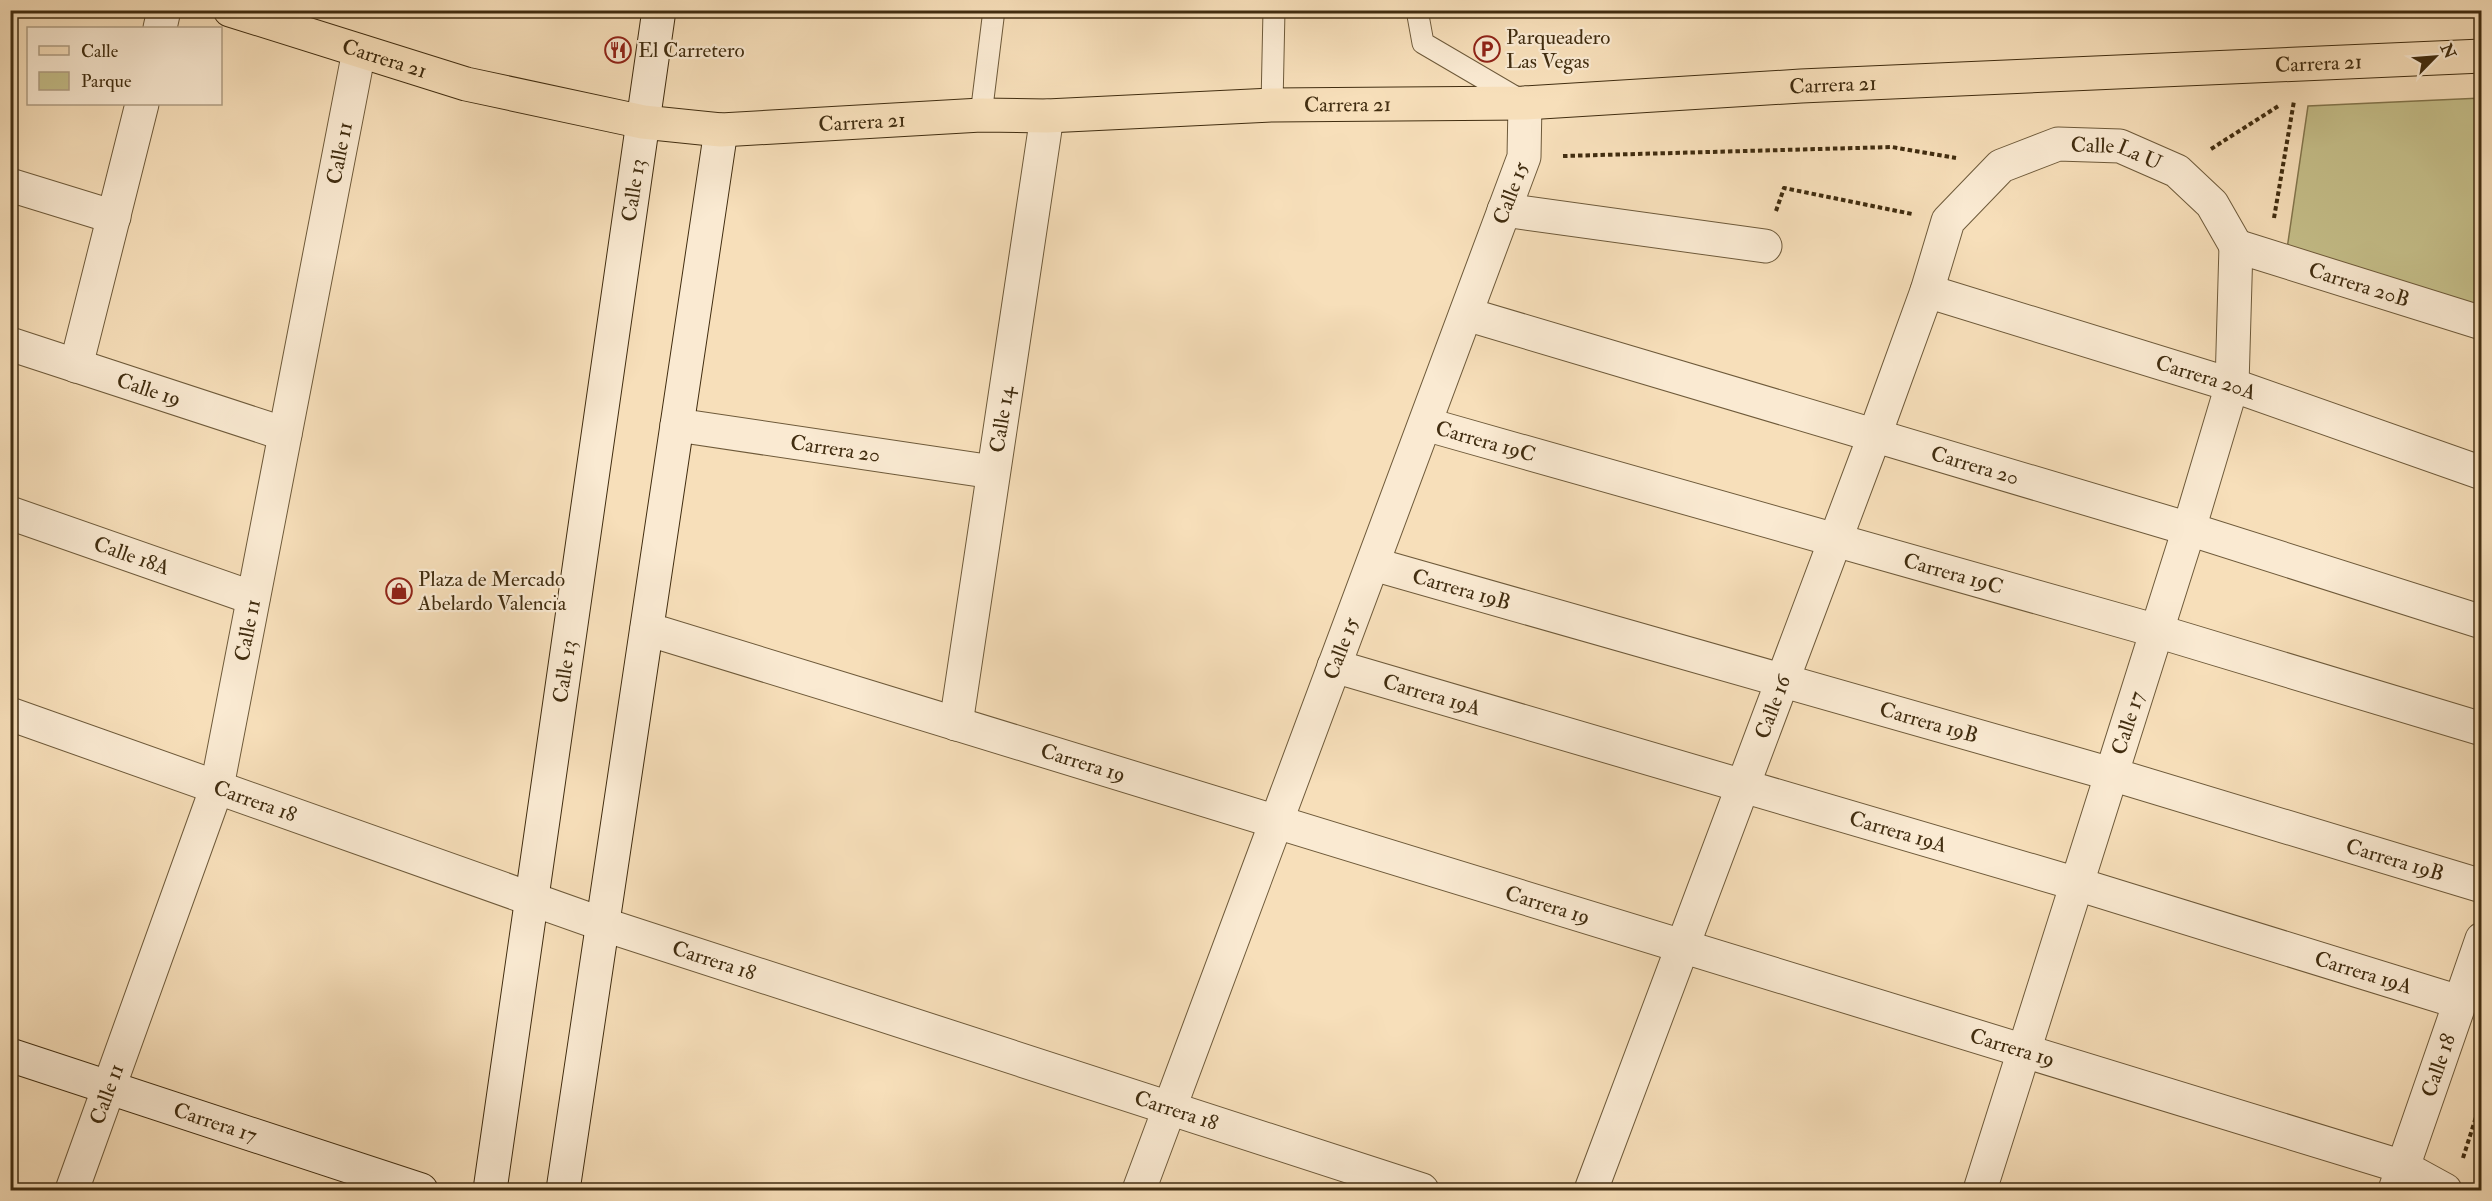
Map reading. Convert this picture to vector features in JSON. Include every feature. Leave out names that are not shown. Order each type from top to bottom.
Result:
[{"type":"main road","name":"Carrera 21","points":[[236,11],[466,84],[643,122],[721,130],[981,115],[1047,116],[1272,105],[1526,103],[1801,86],[2481,56]]},
{"type":"street","points":[[160,27],[164,10]]},
{"type":"street","name":"Calle 13","points":[[490,1191],[659,10]]},
{"type":"street","name":"Calle 11","points":[[72,1191],[217,787],[359,51]]},
{"type":"street","name":"Calle 15","points":[[1139,1191],[1524,157],[1526,103]]},
{"type":"street","points":[[76,366],[142,105]]},
{"type":"street","name":"Calle 14","points":[[956,724],[1047,116]]},
{"type":"street","points":[[563,1191],[721,130]]},
{"type":"street","name":"Calle La U","points":[[1948,221],[2001,166],[2058,144],[2120,146],[2177,171],[2212,204],[2236,246]]},
{"type":"street","points":[[10,185],[114,217]]},
{"type":"street","points":[[1504,210],[1764,246]]},
{"type":"street","name":"Calle 16","points":[[1591,1191],[1874,437],[1927,291],[1948,221]]},
{"type":"street","name":"Carrera 20B","points":[[2236,246],[2481,323]]},
{"type":"street","name":"Calle 17","points":[[1980,1191],[2189,529],[2232,385],[2236,246]]},
{"type":"street","name":"Carrera 20A","points":[[1927,291],[2232,385],[2481,473]]},
{"type":"street","name":"Carrera 20","points":[[1466,314],[2189,529],[2481,622]]},
{"type":"street","name":"Calle 19","points":[[10,345],[285,434]]},
{"type":"street","name":"Carrera 20","points":[[677,424],[993,472]]},
{"type":"street","name":"Carrera 19C","points":[[1425,424],[2157,631],[2481,729]]},
{"type":"street","name":"Calle 18A","points":[[10,513],[253,598]]},
{"type":"street","name":"Carrera 19B","points":[[1373,564],[2111,774],[2481,886]]},
{"type":"street","name":"Carrera 19","points":[[647,629],[2024,1051],[2399,1179],[2445,1191]]},
{"type":"street","name":"Carrera 19A","points":[[1334,666],[2077,884],[2459,1002]]},
{"type":"street","name":"Carrera 18","points":[[10,714],[602,924],[1170,1107],[1422,1191]]},
{"type":"street","name":"Calle 18","points":[[2399,1179],[2481,939]]},
{"type":"street","name":"Carrera 17","points":[[10,1055],[421,1191]]},
{"type":"lane","points":[[981,115],[994,10]]},
{"type":"lane","points":[[1272,105],[1274,10]]},
{"type":"lane","points":[[1417,10],[1423,43],[1526,103]]},
{"type":"path","points":[[2177,171],[2295,95],[2267,256]]},
{"type":"path","points":[[1524,157],[1892,147],[2001,166]]},
{"type":"path","points":[[1764,246],[1784,188],[1948,221]]},
{"type":"path","points":[[2462,1160],[2481,1098]]},
{"type":"green space","points":[[2481,98],[2481,310],[2287,249],[2308,106]]},
{"type":"place","name":"Parqueadero Las Vegas","points":[[1487,49]]},
{"type":"place","name":"El Carretero","points":[[618,50]]},
{"type":"place","name":"Plaza de Mercado Abelardo Valencia","points":[[399,591]]}]
